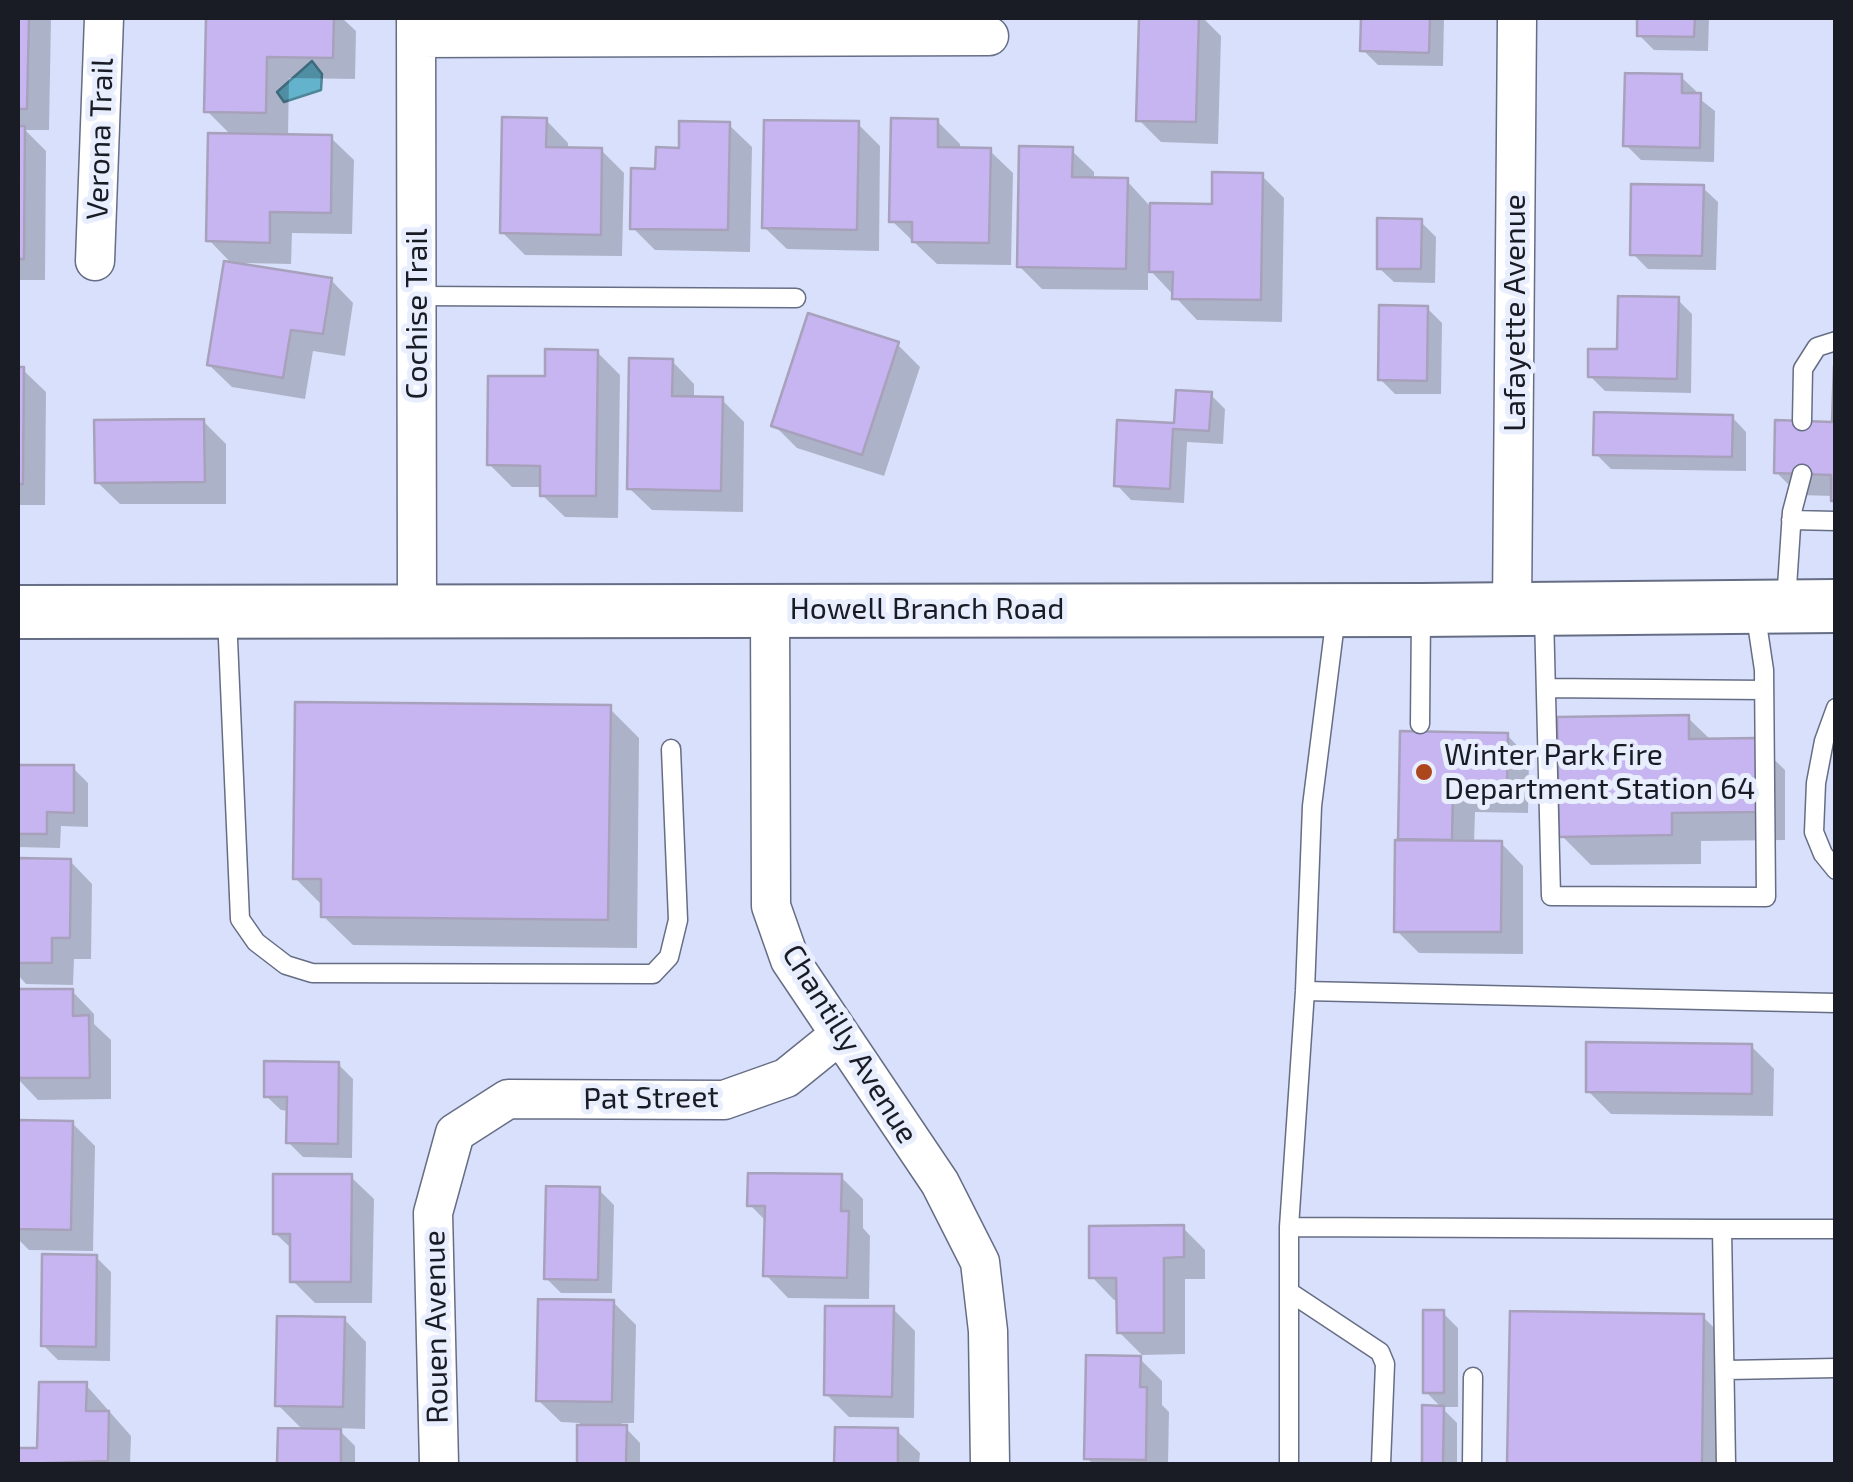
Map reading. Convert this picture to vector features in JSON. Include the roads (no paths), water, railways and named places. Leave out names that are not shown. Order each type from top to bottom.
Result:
[{"type":"main road","name":"Howell Branch Road","points":[[18,612],[1792,607]]},
{"type":"street","name":"Verona Trail","points":[[95,262],[104,18]]},
{"type":"street","name":"Lafayette Avenue","points":[[1518,18],[1528,609]]},
{"type":"street","points":[[416,28],[989,36]]},
{"type":"street","name":"Cochise Trail","points":[[416,28],[417,610]]},
{"type":"street","name":"Chantilly Avenue","points":[[770,609],[771,906],[790,960],[940,1183],[980,1262],[988,1331],[990,1464]]},
{"type":"street","name":"Pat Street","points":[[455,1133],[508,1099],[724,1100],[786,1078],[838,1036]]},
{"type":"street","name":"Rouen Avenue","points":[[439,1464],[434,1213],[455,1133]]},
{"type":"lane","points":[[416,296],[796,298]]},
{"type":"lane","points":[[1802,422],[1803,370],[1817,347],[1836,341]]},
{"type":"lane","points":[[1528,609],[1546,688],[1551,896],[1766,897],[1764,690],[1792,607],[1791,520],[1802,474]]},
{"type":"lane","points":[[1791,520],[1836,521]]},
{"type":"lane","points":[[1289,1464],[1289,1228],[1305,991],[1312,806],[1337,610]]},
{"type":"lane","points":[[1420,724],[1421,610]]},
{"type":"lane","points":[[227,611],[240,919],[256,942],[271,954],[286,965],[312,974],[653,974],[669,957],[678,920],[671,749]]},
{"type":"lane","points":[[1546,688],[1764,690]]},
{"type":"lane","points":[[1835,709],[1818,771],[1814,832],[1823,854],[1836,870]]},
{"type":"lane","points":[[1305,991],[1836,1003]]},
{"type":"lane","points":[[1289,1228],[1836,1229]]},
{"type":"lane","points":[[1722,1229],[1726,1464]]},
{"type":"lane","points":[[1291,1293],[1380,1352],[1385,1364],[1381,1464]]},
{"type":"lane","points":[[1726,1370],[1836,1368]]},
{"type":"lane","points":[[1472,1464],[1473,1377]]},
{"type":"water","points":[[312,61],[322,74],[321,90],[284,102],[277,92]]},
{"type":"place","name":"Winter Park Fire Department Station 64","points":[[1424,772]]}]
